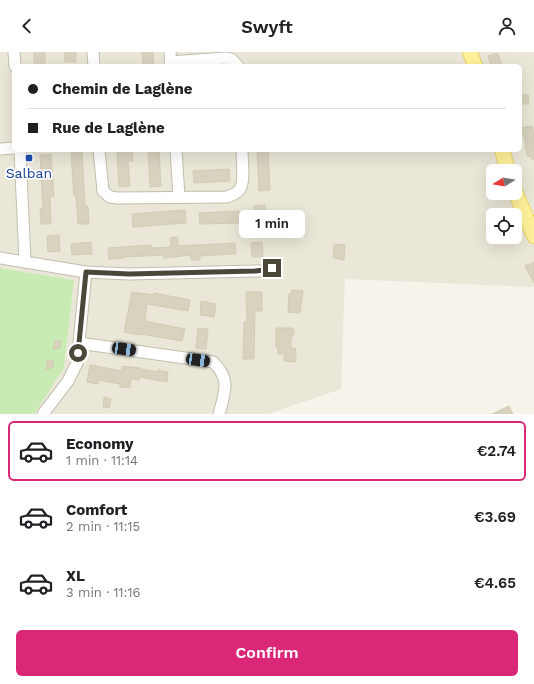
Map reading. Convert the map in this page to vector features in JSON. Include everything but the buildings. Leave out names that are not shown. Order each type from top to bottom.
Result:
[{"type":"main road","points":[[470,52],[473,64]]},
{"type":"main road","points":[[503,152],[506,164]]},
{"type":"main road","points":[[519,200],[534,236]]},
{"type":"street","points":[[14,52],[15,64]]},
{"type":"street","points":[[93,52],[94,64]]},
{"type":"street","points":[[170,60],[225,58],[231,59],[236,64]]},
{"type":"street","points":[[0,149],[12,148]]},
{"type":"street","points":[[20,152],[24,262]]},
{"type":"street","points":[[99,152],[102,186],[106,194],[110,197],[117,198],[227,197],[237,192],[241,188],[243,180],[242,152]]},
{"type":"street","points":[[176,152],[179,197]]},
{"type":"street","points":[[0,258],[86,272],[129,274],[255,271],[272,268]]},
{"type":"street","points":[[43,414],[68,381],[77,363],[86,272]]},
{"type":"street","points":[[79,343],[213,362],[222,370],[226,383],[219,414]]},
{"type":"shaded area","points":[[0,52],[534,52],[534,287],[345,279],[341,389],[268,414],[34,414],[64,368],[74,280],[0,268]]},
{"type":"green space","points":[[0,268],[74,280],[64,368],[34,414],[0,414]]},
{"type":"place","name":"Salban","points":[[29,158]]},
{"type":"route","points":[[78,353],[86,272],[129,274],[255,271],[272,268]]}]
